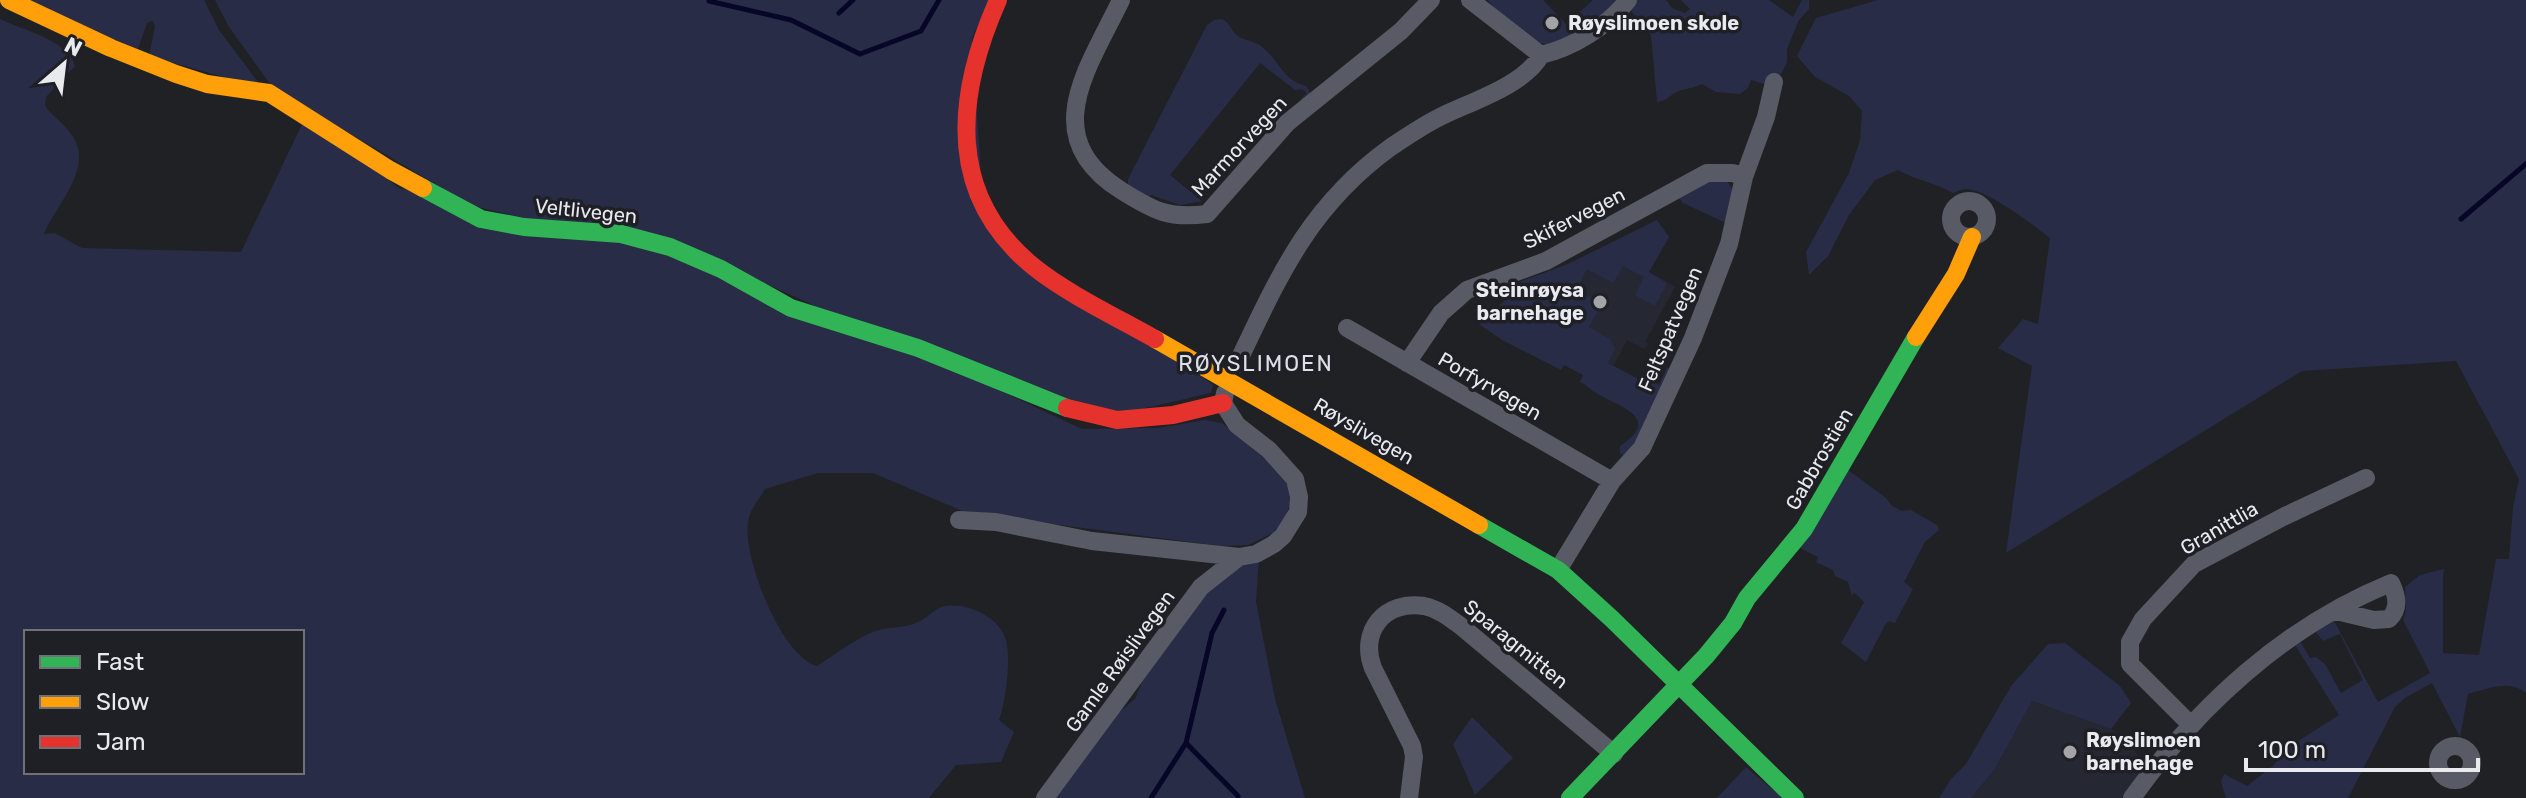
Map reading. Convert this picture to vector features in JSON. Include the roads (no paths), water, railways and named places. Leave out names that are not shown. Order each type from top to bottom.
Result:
[{"type":"street","name":"Veltlivegen","points":[[9,0],[111,48],[176,74],[207,84],[269,93],[390,170],[481,219],[524,227],[621,234],[670,247],[721,269],[791,308],[918,348],[1092,416],[1117,420],[1173,415],[1223,403]]},
{"type":"street","name":"Røyslivegen","points":[[998,0],[970,71],[964,106],[968,157],[991,218],[1004,237],[1032,266],[1079,295],[1232,371],[1558,570],[1795,798]]},
{"type":"street","name":"Marmorvegen","points":[[1121,0],[1081,85],[1073,124],[1081,150],[1100,176],[1158,212],[1181,217],[1207,214],[1287,123],[1401,31],[1431,0]]},
{"type":"street","points":[[1470,0],[1541,55],[1556,52],[1591,33],[1628,0]]},
{"type":"street","points":[[1223,403],[1232,371],[1288,260],[1336,195],[1391,148],[1434,120],[1524,76],[1541,55]]},
{"type":"street","name":"Feltspatvegen","points":[[1558,570],[1612,481],[1642,448],[1693,338],[1729,244],[1744,177],[1766,117],[1774,82]]},
{"type":"street","name":"Skifervegen","points":[[1407,363],[1441,313],[1467,290],[1546,261],[1707,173],[1733,173],[1744,177]]},
{"type":"street","name":"Gabbrostien","points":[[1679,687],[1720,640],[1747,598],[1804,529],[1887,384],[1956,274],[1972,237]]},
{"type":"street","name":"Porfyrvegen","points":[[1347,328],[1612,481]]},
{"type":"street","name":"Gamle Røislivegen","points":[[959,520],[996,522],[1092,541],[1239,557],[1256,554],[1283,536],[1298,512],[1299,497],[1295,479],[1285,465],[1237,425],[1223,403]]},
{"type":"street","name":"Granittlia","points":[[2191,725],[2130,664],[2130,642],[2143,619],[2194,564],[2366,478]]},
{"type":"street","name":"Gamle Røislivegen","points":[[1045,798],[1201,587],[1239,557]]},
{"type":"street","name":"Sparagmitten","points":[[1409,798],[1414,757],[1412,746],[1378,679],[1369,656],[1368,643],[1374,626],[1382,617],[1409,605],[1439,610],[1614,754]]},
{"type":"street","points":[[2132,798],[2166,752],[2191,725],[2266,655],[2336,611]]},
{"type":"street","points":[[1570,798],[1679,687]]},
{"type":"waterway","points":[[839,13],[853,0]]},
{"type":"waterway","points":[[709,1],[791,20],[860,54],[921,31],[939,0]]},
{"type":"waterway","points":[[2461,219],[2526,164]]},
{"type":"waterway","points":[[1151,798],[1186,743],[1212,633],[1224,610]]},
{"type":"waterway","points":[[1186,743],[1238,796]]},
{"type":"place","name":"Røyslimoen skole","points":[[1552,23]]},
{"type":"place","name":"Steinrøysa barnehage","points":[[1600,302]]},
{"type":"place","name":"Røyslimoen barnehage","points":[[2070,752]]},
{"type":"district","name":"RØYSLIMOEN","points":[[1256,363]]}]
